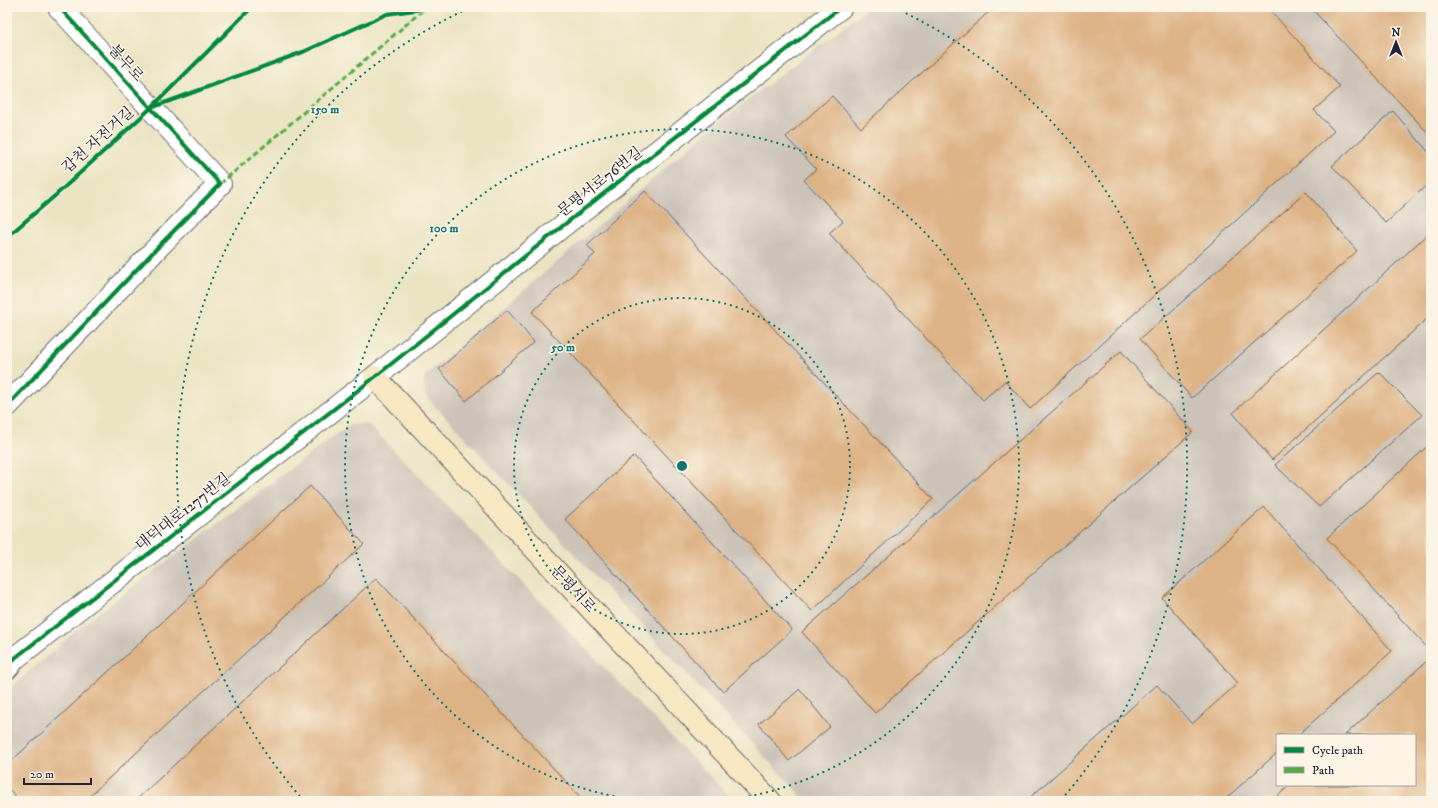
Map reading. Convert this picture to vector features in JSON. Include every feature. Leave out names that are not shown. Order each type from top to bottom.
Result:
[{"type":"main road","name":"문평서로","points":[[375,377],[770,801]]},
{"type":"street","name":"불무로","points":[[7,406],[220,184],[59,7]]},
{"type":"street","name":"문평서로76번길","points":[[375,377],[565,224],[841,7]]},
{"type":"street","name":"대덕대로1277번길","points":[[7,668],[15,658],[375,377]]},
{"type":"shaded area","points":[[869,7],[1431,7],[1431,801],[806,801],[425,395],[424,377],[710,129]]},
{"type":"shaded area","points":[[350,424],[368,424],[734,801],[7,801],[7,691],[85,623]]},
{"type":"building","points":[[994,7],[1267,7],[1340,87],[1314,110],[1334,131],[1030,409],[1005,381],[983,400],[829,233],[843,221],[804,180],[816,169],[786,137],[832,96],[861,128]]},
{"type":"building","points":[[1310,7],[1431,7],[1431,136]]},
{"type":"building","points":[[1393,111],[1431,155],[1431,181],[1386,223],[1332,166]]},
{"type":"building","points":[[645,191],[933,499],[812,611],[532,312],[595,254],[587,245]]},
{"type":"building","points":[[1306,192],[1357,251],[1192,398],[1140,339]]},
{"type":"building","points":[[1431,231],[1431,315],[1272,460],[1233,413]]},
{"type":"building","points":[[507,310],[534,342],[466,401],[439,369]]},
{"type":"building","points":[[1121,351],[1193,432],[875,713],[802,632]]},
{"type":"building","points":[[1379,372],[1422,415],[1319,507],[1275,465]]},
{"type":"building","points":[[1431,443],[1431,652],[1327,538]]},
{"type":"building","points":[[634,456],[792,630],[723,692],[565,519]]},
{"type":"building","points":[[310,486],[364,544],[84,801],[20,801],[7,787],[7,765]]},
{"type":"building","points":[[1264,507],[1392,651],[1299,734],[1276,734],[1276,754],[1223,801],[1026,801],[1157,685],[1192,724],[1238,683],[1162,598]]},
{"type":"building","points":[[376,578],[584,801],[135,801]]},
{"type":"building","points":[[1431,657],[1431,801],[1272,801],[1289,786],[1416,786],[1416,734],[1346,734]]},
{"type":"building","points":[[800,689],[830,727],[789,761],[759,724]]},
{"type":"marked path","points":[[220,184],[422,11]]},
{"type":"cycle path","points":[[7,406],[220,184],[59,7]]},
{"type":"cycle path","name":"갑천 자전거길","points":[[7,237],[57,194],[152,107],[252,7]]},
{"type":"cycle path","points":[[7,668],[15,658],[375,377],[565,224],[841,7]]},
{"type":"cycle path","points":[[156,106],[303,52],[387,14],[423,9]]}]
